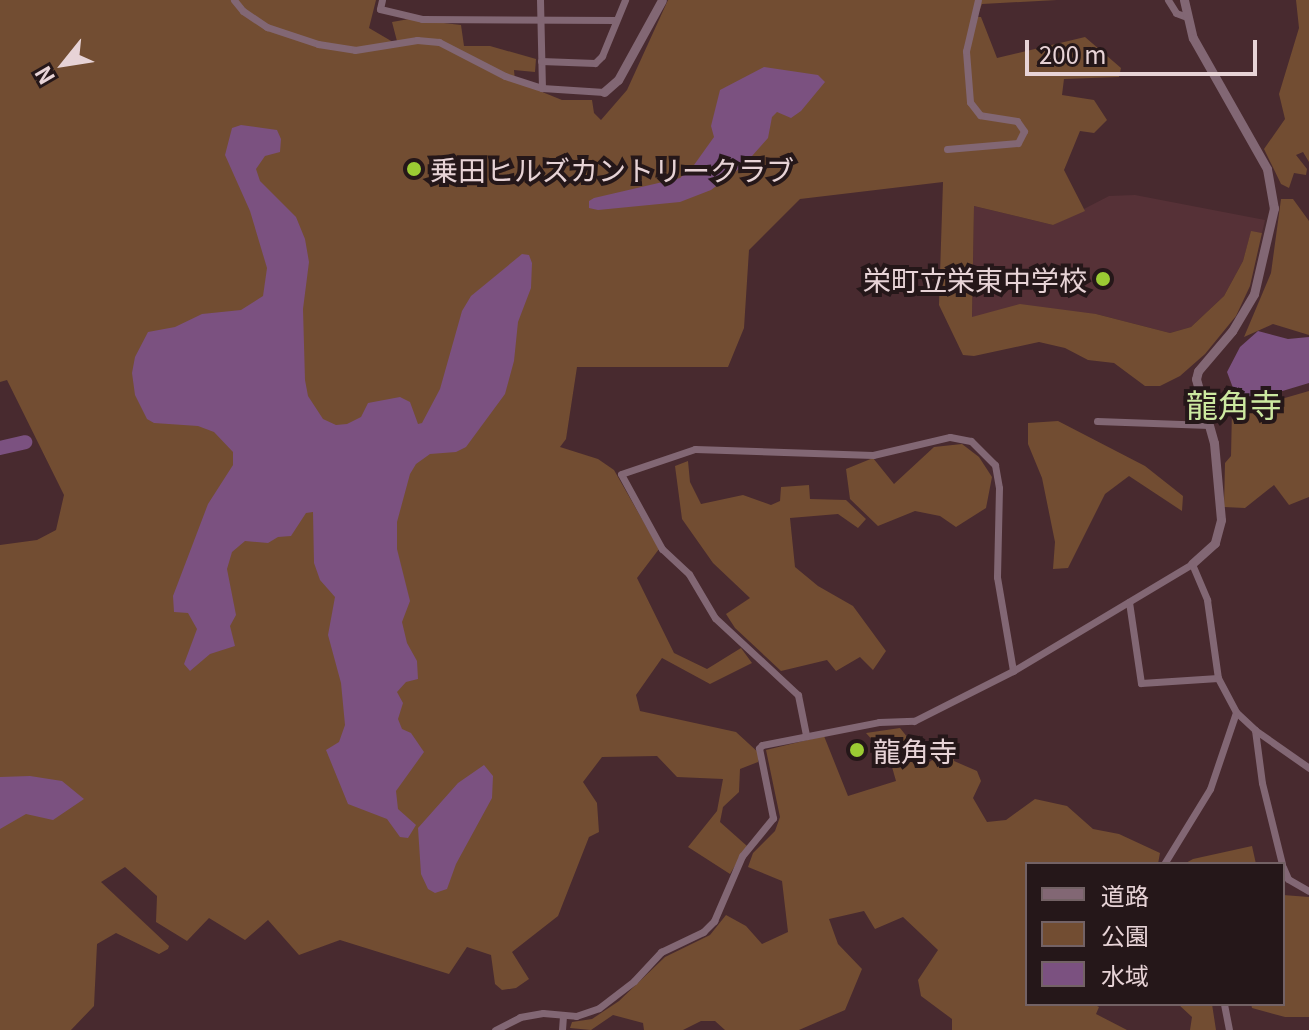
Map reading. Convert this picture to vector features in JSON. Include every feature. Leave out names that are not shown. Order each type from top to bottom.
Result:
[{"type":"street","points":[[234,0],[243,11],[267,27],[318,44],[355,50],[417,40],[439,42],[505,76],[542,88],[604,92],[618,80],[662,0]]},
{"type":"street","points":[[382,0],[380,9],[422,19],[616,20]]},
{"type":"street","points":[[540,0],[542,88]]},
{"type":"street","points":[[541,61],[595,63],[602,56],[625,0]]},
{"type":"street","points":[[947,149],[1018,143],[1024,131],[1017,121],[980,115],[970,102],[966,51],[978,0]]},
{"type":"street","points":[[1168,0],[1176,13],[1187,17]]},
{"type":"street","points":[[495,1030],[520,1017],[543,1013],[563,1016],[587,1014],[634,981],[661,952],[703,932],[714,921],[742,856],[773,818],[759,748],[806,735],[879,722],[914,721],[1013,671],[1192,564],[1215,543],[1220,532],[1217,472],[1209,425],[1197,387],[1198,371],[1232,331],[1254,294],[1274,208],[1267,169],[1198,47],[1184,0]]},
{"type":"street","points":[[1097,421],[1209,425]]},
{"type":"street","points":[[806,735],[798,695],[715,618],[689,574],[662,549],[621,474],[695,449],[873,455],[950,437],[971,441],[995,465],[999,488],[997,577],[1013,671]]},
{"type":"street","points":[[1192,564],[1207,600],[1218,678],[1236,712],[1255,730],[1309,768]]},
{"type":"street","points":[[1129,602],[1141,683],[1218,678]]},
{"type":"street","points":[[1165,862],[1210,789],[1236,712]]},
{"type":"street","points":[[1255,730],[1262,783],[1282,862]]},
{"type":"street","points":[[1285,871],[1288,879],[1309,891]]},
{"type":"street","points":[[1224,1006],[1229,1030]]},
{"type":"street","points":[[562,1030],[563,1016]]},
{"type":"shaded area","name":"栄町立栄東中学校","points":[[1135,195],[1265,220],[1262,233],[1251,232],[1243,261],[1224,296],[1191,327],[1170,333],[1096,314],[972,318],[974,206],[1053,225],[1109,196]]},
{"type":"green space","name":"乗田ヒルズカントリークラブ","points":[[0,0],[376,0],[369,28],[398,45],[392,22],[409,19],[461,25],[464,46],[490,46],[536,59],[535,72],[514,70],[515,81],[562,100],[592,100],[594,113],[601,120],[627,90],[668,0],[1057,0],[982,4],[977,17],[981,17],[997,58],[1085,37],[1121,68],[1119,77],[1064,79],[1062,95],[1094,100],[1107,120],[1094,133],[1080,131],[1064,170],[1085,211],[1053,225],[974,206],[972,317],[1020,304],[1096,314],[1170,333],[1191,327],[1224,296],[1243,261],[1251,231],[1262,233],[1250,286],[1236,316],[1205,354],[1180,376],[1160,386],[1145,386],[1114,363],[1088,360],[1065,348],[1039,342],[974,356],[963,355],[939,305],[943,182],[800,199],[749,250],[744,328],[728,367],[577,367],[566,439],[560,447],[598,459],[614,470],[659,549],[637,578],[674,653],[707,669],[741,648],[752,663],[710,684],[662,658],[636,695],[640,711],[736,732],[760,754],[758,762],[740,769],[739,792],[723,807],[720,822],[747,846],[730,874],[688,847],[717,811],[723,779],[677,777],[657,756],[602,757],[583,782],[597,803],[599,832],[589,837],[558,916],[512,952],[529,979],[516,988],[502,990],[495,984],[491,955],[467,947],[449,974],[340,940],[299,955],[268,920],[245,940],[209,918],[187,941],[156,922],[157,896],[125,867],[101,882],[169,946],[168,949],[159,954],[116,933],[97,944],[94,1006],[71,1030],[0,1030],[0,545],[37,540],[56,530],[64,495],[7,380],[0,382]]},
{"type":"green space","points":[[1296,0],[1309,0],[1309,162],[1303,152],[1296,155],[1307,169],[1306,175],[1294,173],[1289,188],[1281,184],[1264,149],[1285,119],[1279,94],[1299,28]]},
{"type":"green space","points":[[1281,199],[1293,199],[1309,221],[1309,335],[1273,324],[1244,337],[1271,273]]},
{"type":"green space","points":[[1309,391],[1309,497],[1289,505],[1274,485],[1245,508],[1224,507],[1225,463],[1231,456],[1232,409],[1260,405]]},
{"type":"green space","points":[[1058,421],[1145,466],[1183,496],[1182,511],[1129,476],[1105,494],[1068,568],[1053,569],[1055,542],[1042,478],[1028,444],[1028,423]]},
{"type":"green space","points":[[962,444],[979,457],[992,477],[986,508],[956,527],[940,516],[915,511],[878,526],[850,499],[846,469],[873,458],[894,484],[934,447]]},
{"type":"green space","points":[[688,461],[690,482],[701,504],[743,495],[771,505],[780,501],[781,487],[809,485],[810,499],[846,500],[866,519],[858,528],[838,514],[790,518],[795,567],[818,586],[853,606],[886,651],[873,670],[860,657],[836,671],[827,660],[781,671],[735,628],[726,614],[750,598],[713,563],[682,519],[675,466]]},
{"type":"green space","points":[[900,728],[928,763],[954,745],[954,761],[977,771],[981,781],[973,798],[987,822],[1006,820],[1035,799],[1067,806],[1093,829],[1119,834],[1160,853],[1158,862],[1025,862],[1025,1006],[1097,1006],[1096,1014],[1127,1030],[952,1030],[952,1019],[921,996],[918,980],[938,950],[903,917],[875,929],[864,911],[829,919],[838,944],[862,969],[845,1010],[799,1030],[725,1030],[715,1021],[701,1021],[683,1030],[644,1030],[643,1023],[613,1015],[591,1030],[570,1028],[572,1022],[592,1019],[619,1001],[665,957],[710,935],[726,915],[746,926],[762,944],[788,932],[782,881],[748,867],[753,853],[775,831],[780,817],[766,750],[824,736],[848,796],[896,781],[890,760],[866,733]]},
{"type":"green space","points":[[1252,846],[1256,862],[1188,862]]},
{"type":"green space","points":[[1285,895],[1309,897],[1309,1017],[1285,1017],[1252,1008],[1285,1006]]},
{"type":"green space","points":[[1180,1006],[1212,1006],[1216,1030],[1190,1030],[1192,1017]]},
{"type":"water","points":[[764,67],[818,75],[825,82],[801,111],[791,118],[777,112],[772,117],[768,138],[744,165],[711,190],[680,202],[598,210],[589,208],[589,201],[594,198],[680,178],[694,165],[714,137],[711,126],[720,90]]},
{"type":"water","points":[[241,125],[277,130],[281,139],[280,152],[265,156],[256,169],[260,181],[296,217],[305,239],[309,262],[303,309],[305,380],[308,396],[323,419],[336,425],[347,424],[361,417],[368,403],[400,397],[410,402],[418,424],[422,423],[440,389],[462,311],[471,296],[522,254],[529,255],[532,263],[531,288],[518,322],[514,361],[505,394],[466,447],[456,452],[430,454],[416,464],[410,474],[397,522],[397,549],[410,601],[402,622],[407,643],[417,661],[418,679],[406,682],[397,692],[403,703],[398,719],[402,729],[411,733],[424,752],[396,791],[398,809],[416,825],[408,838],[400,837],[387,819],[348,804],[326,750],[339,742],[345,725],[341,683],[328,635],[335,597],[320,580],[314,563],[313,512],[306,513],[291,536],[278,537],[268,543],[245,541],[232,552],[227,569],[236,615],[230,626],[235,646],[210,654],[190,671],[184,664],[197,629],[188,613],[174,612],[173,596],[208,504],[233,465],[233,452],[214,432],[198,426],[154,423],[147,419],[135,395],[132,373],[135,357],[148,332],[175,327],[202,314],[241,310],[263,296],[267,268],[250,211],[225,155],[232,128]]},
{"type":"water","points":[[1258,331],[1288,339],[1309,337],[1309,383],[1239,404],[1227,372],[1240,347]]},
{"type":"water","points":[[484,765],[493,776],[492,798],[456,864],[447,889],[435,893],[428,889],[421,874],[418,828],[458,783]]},
{"type":"water","points":[[30,776],[62,781],[84,799],[53,820],[26,814],[0,829],[0,777]]},
{"type":"waterway","points":[[0,448],[25,442]]},
{"type":"place","name":"乗田ヒルズカントリークラブ","points":[[414,169]]},
{"type":"place","name":"栄町立栄東中学校","points":[[1103,279]]},
{"type":"place","name":"龍角寺","points":[[857,750]]},
{"type":"district","name":"龍角寺","points":[[1234,403]]}]
